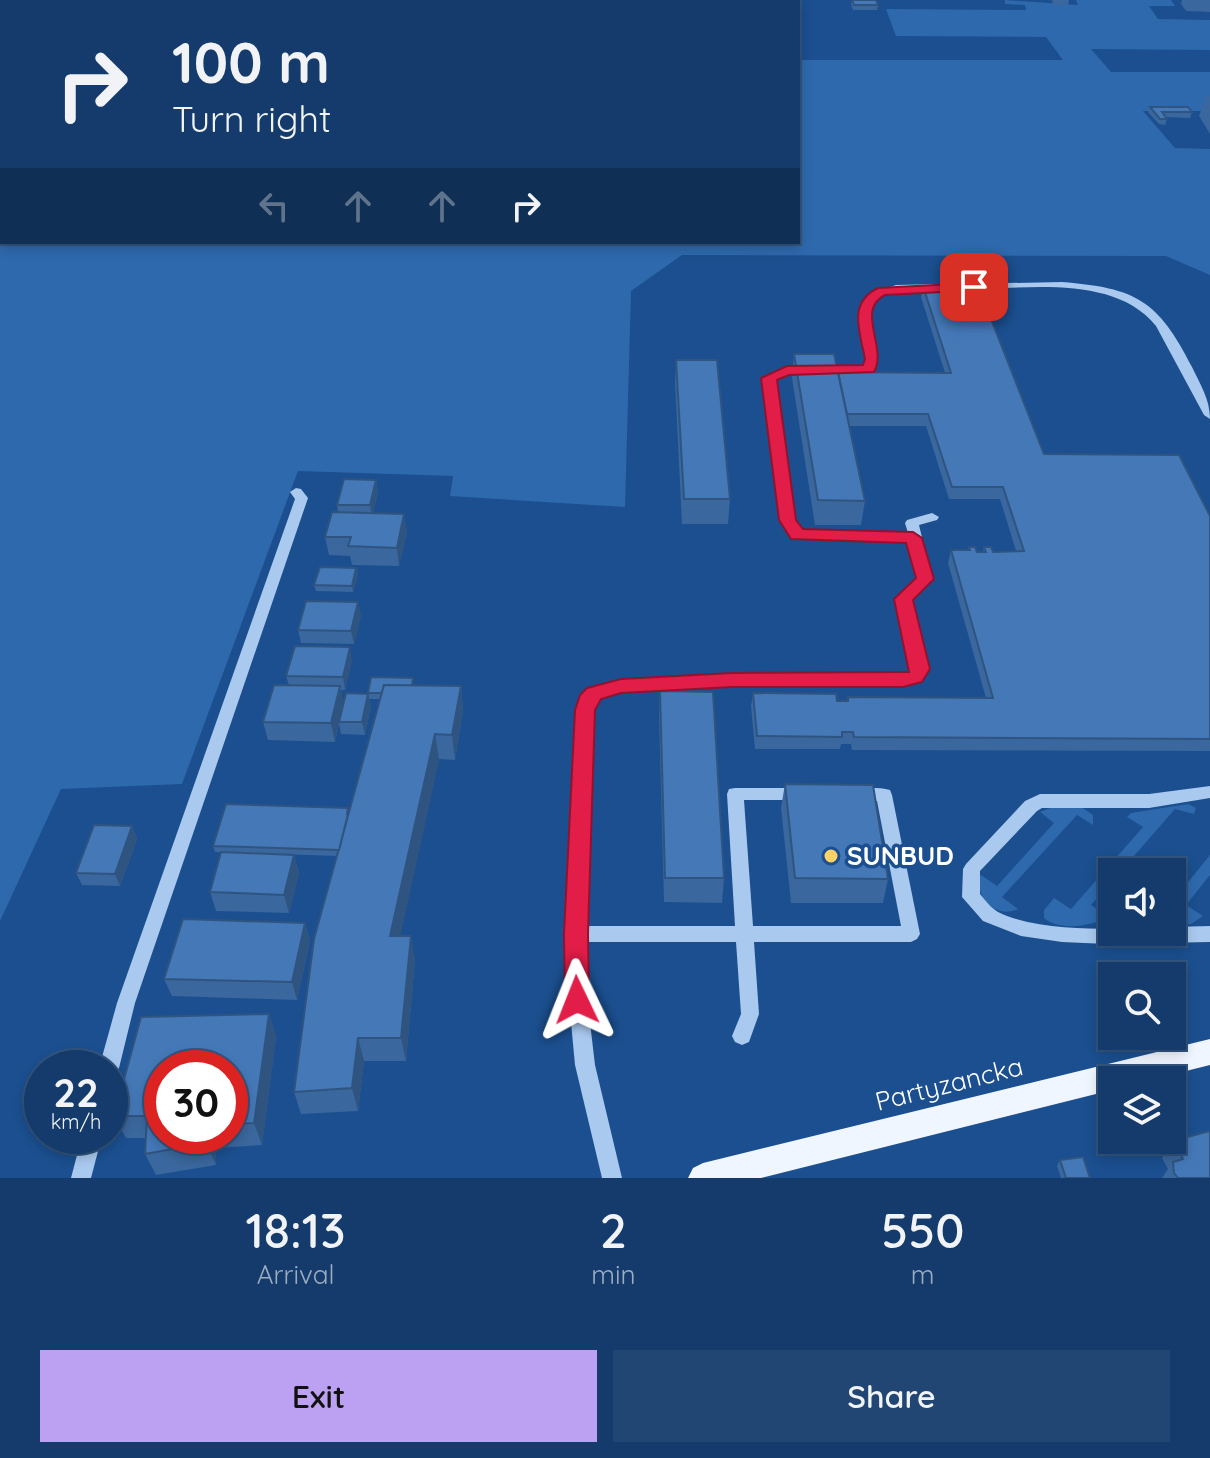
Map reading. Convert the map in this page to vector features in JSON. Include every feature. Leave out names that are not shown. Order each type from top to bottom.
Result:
[{"type":"main road","name":"Partyzancka","points":[[703,1178],[1210,1052]]},
{"type":"street","points":[[913,538],[798,535],[788,520],[769,378],[787,371],[869,369],[873,359],[863,311],[871,297],[883,291],[915,287],[1063,287],[1121,293],[1153,315],[1210,415]]},
{"type":"street","points":[[114,1050],[131,988],[302,498],[296,492]]},
{"type":"street","points":[[612,1178],[585,1065],[578,1020],[576,934],[587,700],[594,693],[621,686],[732,680],[903,680],[916,677],[920,669],[903,599],[925,579],[913,538],[912,523],[932,517]]},
{"type":"street","points":[[1210,792],[1149,801],[1040,801],[972,869],[968,879],[974,903],[985,913],[1000,922],[1030,932],[1210,934]]},
{"type":"street","points":[[576,934],[744,934],[911,934],[884,795],[735,794],[744,934],[750,1014],[742,1036]]},
{"type":"street","points":[[81,1178],[87,1154]]},
{"type":"shaded area","points":[[1005,0],[1078,5],[1076,0],[1171,0],[1175,6],[1149,6],[1158,19],[1210,20],[1210,50],[1091,49],[1111,72],[1210,72],[1210,111],[1143,111],[1175,148],[1210,149],[1210,275],[1166,256],[682,255],[631,291],[625,507],[450,496],[453,476],[298,471],[182,784],[61,789],[0,921],[0,244],[800,244],[800,60],[1063,60],[1046,37],[896,36],[886,9],[1026,10],[1025,5],[1005,4]]},
{"type":"shaded area","points":[[1188,804],[1196,808],[1194,814],[1175,809],[1132,858],[1116,858],[1143,827],[1127,817],[1131,813]]},
{"type":"shaded area","points":[[1055,806],[1081,807],[1093,815],[1093,825],[1077,815],[1002,897],[1018,909],[1003,911],[990,906],[981,894],[979,878],[981,875],[997,886],[1054,823],[1040,812]]},
{"type":"shaded area","points":[[1210,855],[1210,875],[1186,905],[1186,885]]},
{"type":"shaded area","points":[[1098,878],[1098,897],[1091,905],[1098,910],[1098,922],[1066,926],[1044,918],[1044,910],[1054,898],[1071,909]]},
{"type":"shaded area","points":[[1186,905],[1203,916],[1186,924]]},
{"type":"building","points":[[852,0],[876,0],[878,5],[854,5]]},
{"type":"building","points":[[1150,107],[1188,107],[1192,112],[1162,112],[1167,119],[1160,119]]},
{"type":"building","points":[[923,286],[978,286],[1044,454],[1179,455],[1210,516],[1210,739],[854,737],[853,732],[842,732],[842,737],[757,736],[753,693],[836,694],[837,701],[848,701],[848,697],[993,698],[951,550],[975,547],[977,552],[986,552],[984,547],[991,547],[993,552],[1024,551],[1003,487],[952,487],[928,414],[847,414],[838,372],[951,373]]},
{"type":"building","points":[[794,354],[834,354],[865,501],[818,500]]},
{"type":"building","points":[[676,360],[717,360],[730,499],[684,499]]},
{"type":"building","points":[[344,479],[376,480],[370,505],[337,505]]},
{"type":"building","points":[[332,512],[404,514],[397,548],[348,546],[351,537],[325,537]]},
{"type":"building","points":[[320,567],[356,568],[352,586],[314,585]]},
{"type":"building","points":[[306,601],[358,602],[351,631],[298,630]]},
{"type":"building","points":[[295,646],[350,647],[343,677],[286,676]]},
{"type":"building","points":[[371,677],[413,678],[412,686],[384,685],[382,693],[368,693]]},
{"type":"building","points":[[274,685],[340,686],[331,723],[263,722]]},
{"type":"building","points":[[384,685],[461,686],[452,735],[435,734],[390,936],[411,936],[401,1038],[358,1038],[352,1088],[294,1092],[314,939]]},
{"type":"building","points":[[660,691],[713,692],[724,878],[665,878]]},
{"type":"building","points":[[346,693],[368,694],[362,722],[339,722]]},
{"type":"building","name":"SUNBUD","points":[[785,784],[873,785],[888,879],[795,878]]},
{"type":"building","points":[[226,804],[348,808],[348,814],[339,850],[213,846]]},
{"type":"building","points":[[94,825],[132,826],[115,874],[76,873]]},
{"type":"building","points":[[221,852],[294,855],[284,895],[210,892]]},
{"type":"building","points":[[183,919],[305,923],[292,982],[164,979]]},
{"type":"building","points":[[269,1014],[254,1123],[248,1123],[248,1050],[144,1050],[144,1116],[128,1116],[128,1065],[141,1017]]},
{"type":"building","points":[[1210,1131],[1210,1178],[1178,1178],[1174,1173],[1173,1162],[1183,1159],[1180,1154],[1186,1154],[1186,1137]]},
{"type":"building","points":[[1083,1157],[1090,1178],[1066,1178],[1060,1160]]},
{"type":"place","name":"SUNBUD","points":[[831,856]]},
{"type":"route","points":[[577,1000],[576,934],[585,710],[587,700],[594,693],[621,686],[732,680],[903,680],[916,677],[920,669],[903,599],[925,579],[913,538],[798,535],[788,520],[769,378],[787,371],[869,369],[873,359],[863,311],[871,297],[883,291],[915,287],[974,287]]}]
